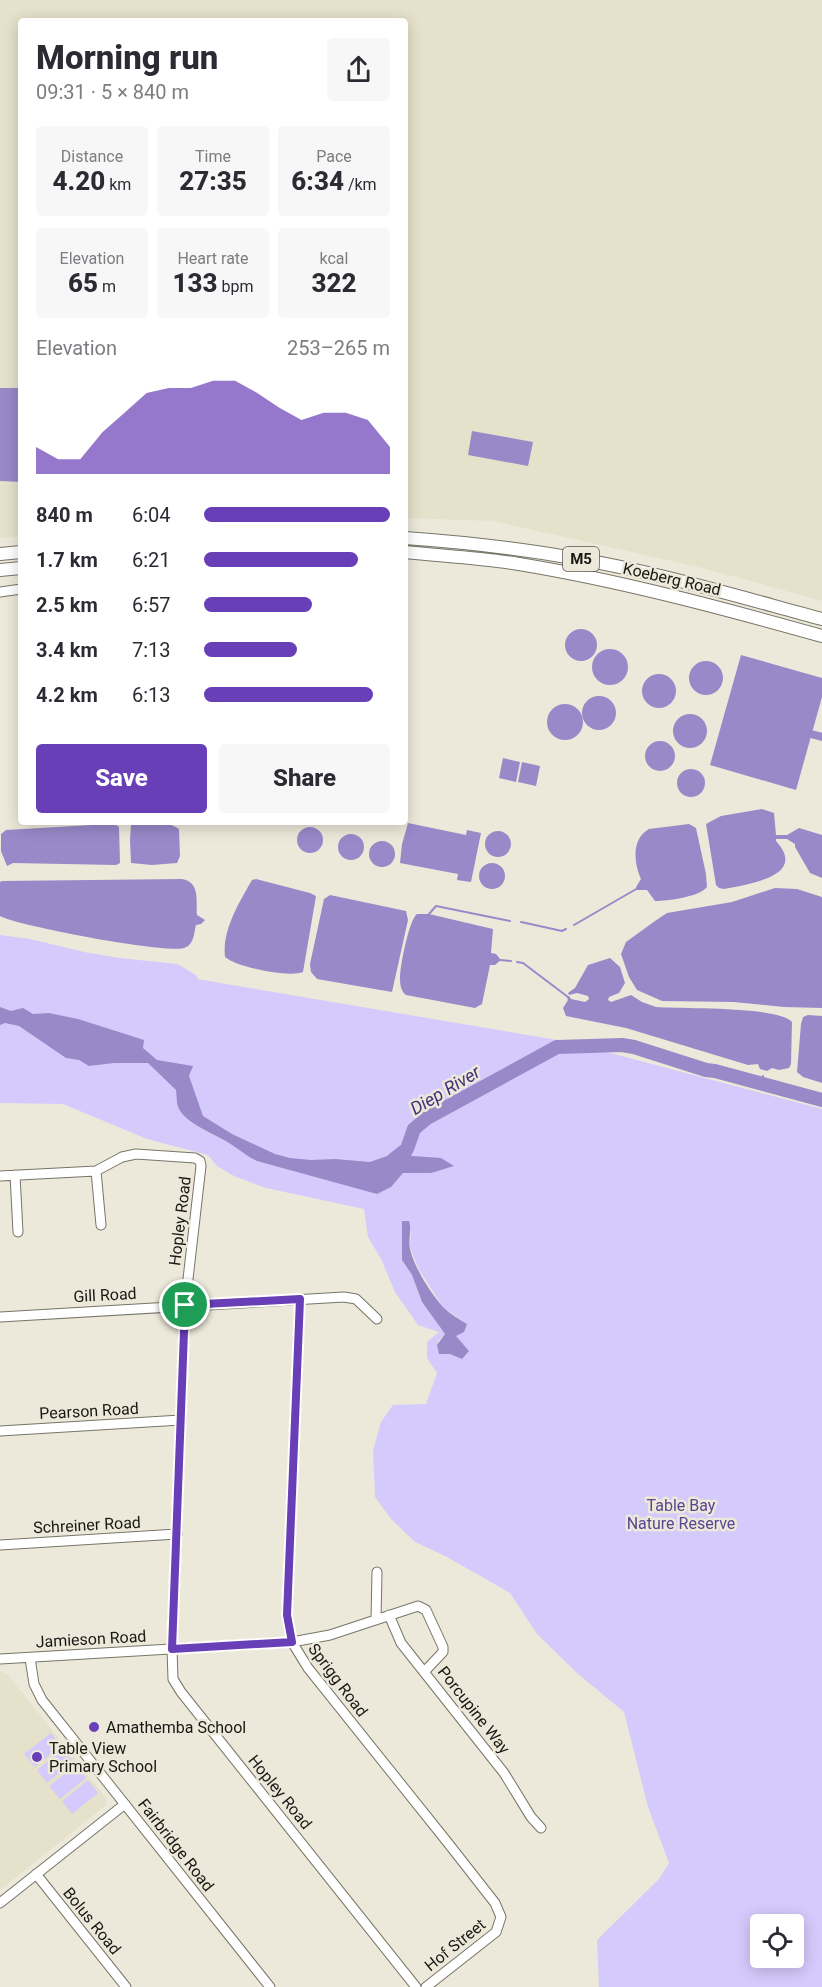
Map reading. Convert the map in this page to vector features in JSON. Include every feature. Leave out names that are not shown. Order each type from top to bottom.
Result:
[{"type":"main road","name":"Koeberg Road","points":[[408,538],[471,543],[573,558],[666,577],[822,619]]},
{"type":"main road","points":[[0,554],[18,552]]},
{"type":"main road","name":"Koeberg Road","points":[[408,552],[494,561],[567,573],[675,596],[822,636]]},
{"type":"main road","points":[[0,570],[18,568]]},
{"type":"street","points":[[0,591],[18,589]]},
{"type":"street","name":"Hopley Road","points":[[96,1171],[122,1157],[136,1154],[195,1158],[200,1161],[201,1166],[185,1305],[172,1649],[172,1669],[177,1687],[416,1987]]},
{"type":"street","points":[[0,1176],[96,1171],[101,1225]]},
{"type":"street","points":[[15,1175],[18,1232]]},
{"type":"street","name":"Gill Road","points":[[0,1317],[344,1297],[356,1299],[377,1319]]},
{"type":"street","name":"Sprigg Road","points":[[300,1299],[287,1615],[292,1642],[308,1668],[495,1903],[499,1910],[500,1924]]},
{"type":"street","name":"Pearson Road","points":[[0,1431],[181,1420]]},
{"type":"street","name":"Schreiner Road","points":[[0,1545],[177,1534]]},
{"type":"street","points":[[376,1619],[377,1572]]},
{"type":"street","name":"Jamieson Road","points":[[0,1659],[292,1642],[330,1635],[418,1606],[426,1610],[443,1652],[424,1672]]},
{"type":"street","name":"Porcupine Way","points":[[392,1614],[398,1638],[504,1773],[539,1825],[528,1830]]},
{"type":"street","name":"Fairbridge Road","points":[[30,1658],[34,1684],[42,1700],[270,1987]]},
{"type":"street","points":[[0,1903],[124,1804]]},
{"type":"street","name":"Bolus Road","points":[[36,1874],[126,1987]]},
{"type":"street","name":"Hof Street","points":[[426,1987],[491,1937],[500,1924]]},
{"type":"shaded area","points":[[0,0],[822,0],[822,601],[707,569],[493,521],[408,518],[408,18],[18,18],[18,536],[0,538]]},
{"type":"shaded area","points":[[0,388],[18,388],[18,482],[0,481]]},
{"type":"shaded area","points":[[472,431],[533,442],[528,466],[468,455]]},
{"type":"shaded area","points":[[581,629],[593,633],[597,645],[593,657],[581,661],[569,657],[565,645],[569,633]]},
{"type":"shaded area","points":[[610,649],[623,654],[628,667],[623,680],[610,685],[597,680],[592,667],[597,654]]},
{"type":"shaded area","points":[[741,655],[822,678],[822,697],[796,790],[710,765]]},
{"type":"shaded area","points":[[706,661],[718,666],[723,678],[718,690],[706,695],[694,690],[689,678],[694,666]]},
{"type":"shaded area","points":[[659,674],[671,679],[676,691],[671,703],[659,708],[647,703],[642,691],[647,679]]},
{"type":"shaded area","points":[[599,696],[611,701],[616,713],[611,725],[599,730],[587,725],[582,713],[587,701]]},
{"type":"shaded area","points":[[565,704],[578,709],[583,722],[578,735],[565,740],[552,735],[547,722],[552,709]]},
{"type":"shaded area","points":[[690,714],[702,719],[707,731],[702,743],[690,748],[678,743],[673,731],[678,719]]},
{"type":"shaded area","points":[[660,741],[670,746],[675,756],[670,766],[660,771],[650,766],[645,756],[650,746]]},
{"type":"shaded area","points":[[503,758],[520,762],[516,782],[499,778]]},
{"type":"shaded area","points":[[522,762],[540,766],[536,786],[518,782]]},
{"type":"shaded area","points":[[691,769],[701,773],[705,783],[701,793],[691,797],[681,793],[677,783],[681,773]]},
{"type":"shaded area","points":[[762,809],[774,813],[776,835],[787,835],[799,828],[822,835],[822,878],[810,873],[795,844],[787,839],[776,839],[784,853],[785,863],[780,871],[759,881],[724,889],[716,885],[706,824],[721,816]]},
{"type":"shaded area","points":[[408,823],[466,835],[467,830],[481,833],[471,882],[457,880],[458,874],[400,863]]},
{"type":"shaded area","points":[[689,824],[696,828],[707,887],[690,896],[655,901],[647,890],[637,890],[636,887],[641,879],[636,859],[639,839],[649,829]]},
{"type":"shaded area","points":[[92,825],[119,827],[120,863],[116,865],[13,863],[7,866],[1,851],[1,834],[6,830]]},
{"type":"shaded area","points":[[131,825],[174,826],[179,829],[180,856],[177,863],[152,865],[131,863]]},
{"type":"shaded area","points":[[310,827],[319,831],[323,840],[319,849],[310,853],[301,849],[297,840],[301,831]]},
{"type":"shaded area","points":[[498,831],[507,835],[511,844],[507,853],[498,857],[489,853],[485,844],[489,835]]},
{"type":"shaded area","points":[[351,834],[360,838],[364,847],[360,856],[351,860],[342,856],[338,847],[342,838]]},
{"type":"shaded area","points":[[382,841],[391,845],[395,854],[391,863],[382,867],[373,863],[369,854],[373,845]]},
{"type":"shaded area","points":[[492,863],[501,867],[505,876],[501,885],[492,889],[483,885],[479,876],[483,867]]},
{"type":"shaded area","points":[[182,879],[192,884],[197,898],[197,915],[205,920],[196,925],[192,942],[184,948],[151,947],[92,938],[34,926],[0,916],[0,882],[2,881]]},
{"type":"shaded area","points":[[256,879],[316,896],[303,972],[286,974],[263,970],[231,961],[225,957],[226,937],[232,917],[252,880]]},
{"type":"shaded area","points":[[775,888],[797,889],[822,897],[822,1008],[734,1002],[662,1001],[637,990],[629,977],[621,954],[626,942],[667,913],[732,902]]},
{"type":"shaded area","points":[[330,895],[406,911],[408,920],[392,992],[317,979],[311,972],[310,964],[324,899]]},
{"type":"shaded area","points":[[417,914],[429,914],[493,929],[491,953],[496,954],[501,960],[495,965],[490,965],[482,1004],[475,1008],[406,995],[403,992],[400,978],[403,954],[411,925]]},
{"type":"shaded area","points":[[610,958],[620,967],[625,983],[619,993],[609,997],[608,1000],[611,1002],[631,995],[656,1007],[728,1009],[768,1013],[792,1022],[789,1068],[779,1070],[772,1068],[767,1071],[760,1069],[758,1064],[748,1065],[626,1028],[566,1016],[563,1008],[569,996],[571,999],[585,1002],[589,999],[588,996],[577,993],[569,995],[568,993],[575,988],[588,965]]},
{"type":"shaded area","points":[[0,1007],[11,1011],[23,1008],[33,1014],[49,1013],[78,1019],[144,1040],[143,1048],[157,1060],[193,1066],[189,1076],[203,1116],[232,1134],[275,1154],[311,1160],[335,1159],[370,1162],[407,1149],[412,1156],[441,1158],[454,1166],[431,1173],[403,1173],[391,1187],[377,1194],[257,1161],[188,1119],[179,1109],[176,1090],[148,1063],[89,1066],[79,1060],[66,1058],[19,1026],[5,1023],[0,1025]]},
{"type":"shaded area","points":[[822,1016],[822,1083],[803,1077],[797,1072],[801,1024],[803,1017]]},
{"type":"shaded area","points":[[402,1221],[409,1221],[410,1249],[415,1264],[428,1287],[443,1307],[467,1324],[464,1332],[456,1336],[469,1351],[462,1359],[450,1354],[439,1354],[437,1345],[445,1334],[422,1302],[412,1275],[402,1260]]},
{"type":"shaded area","name":"Table View Primary School","points":[[0,1671],[8,1675],[107,1799],[106,1805],[0,1890]]},
{"type":"green space","name":"Table Bay Nature Reserve","points":[[0,935],[119,958],[178,964],[197,976],[197,979],[569,1042],[822,1109],[822,1987],[599,1987],[597,1940],[659,1879],[669,1863],[648,1807],[624,1712],[577,1673],[537,1634],[510,1593],[447,1557],[415,1542],[391,1519],[375,1497],[373,1451],[381,1422],[393,1405],[426,1404],[437,1373],[427,1358],[427,1342],[439,1332],[418,1325],[395,1292],[381,1259],[368,1237],[364,1209],[266,1188],[234,1176],[217,1166],[208,1155],[147,1139],[63,1104],[0,1103]],"holes":[[[411,1228],[410,1247],[418,1268],[443,1307],[467,1324],[456,1336],[450,1354],[439,1354],[438,1341],[445,1334],[422,1302],[412,1275],[402,1260]]]},
{"type":"green space","points":[[51,1733],[61,1746],[35,1767],[24,1754]]},
{"type":"green space","points":[[63,1749],[73,1762],[47,1783],[37,1770]]},
{"type":"green space","points":[[76,1765],[86,1778],[60,1799],[49,1786]]},
{"type":"green space","points":[[88,1780],[98,1793],[72,1814],[62,1801]]},
{"type":"waterway","points":[[803,732],[822,737]]},
{"type":"waterway","points":[[574,925],[638,888]]},
{"type":"waterway","points":[[429,914],[436,906],[510,921]]},
{"type":"waterway","points":[[521,922],[562,931],[566,929]]},
{"type":"waterway","points":[[501,960],[511,961]]},
{"type":"waterway","points":[[517,962],[523,963],[568,997]]},
{"type":"waterway","name":"Diep River","points":[[393,1160],[407,1149],[414,1129],[427,1118],[557,1047],[622,1045],[634,1047],[706,1070],[822,1100]]},
{"type":"waterway","points":[[762,1083],[763,1076]]},
{"type":"place","name":"Amathemba School","points":[[94,1727]]},
{"type":"place","name":"Table View Primary School","points":[[37,1757]]},
{"type":"route","points":[[300,1299],[287,1615],[292,1642],[172,1649],[185,1305],[300,1299]]}]
